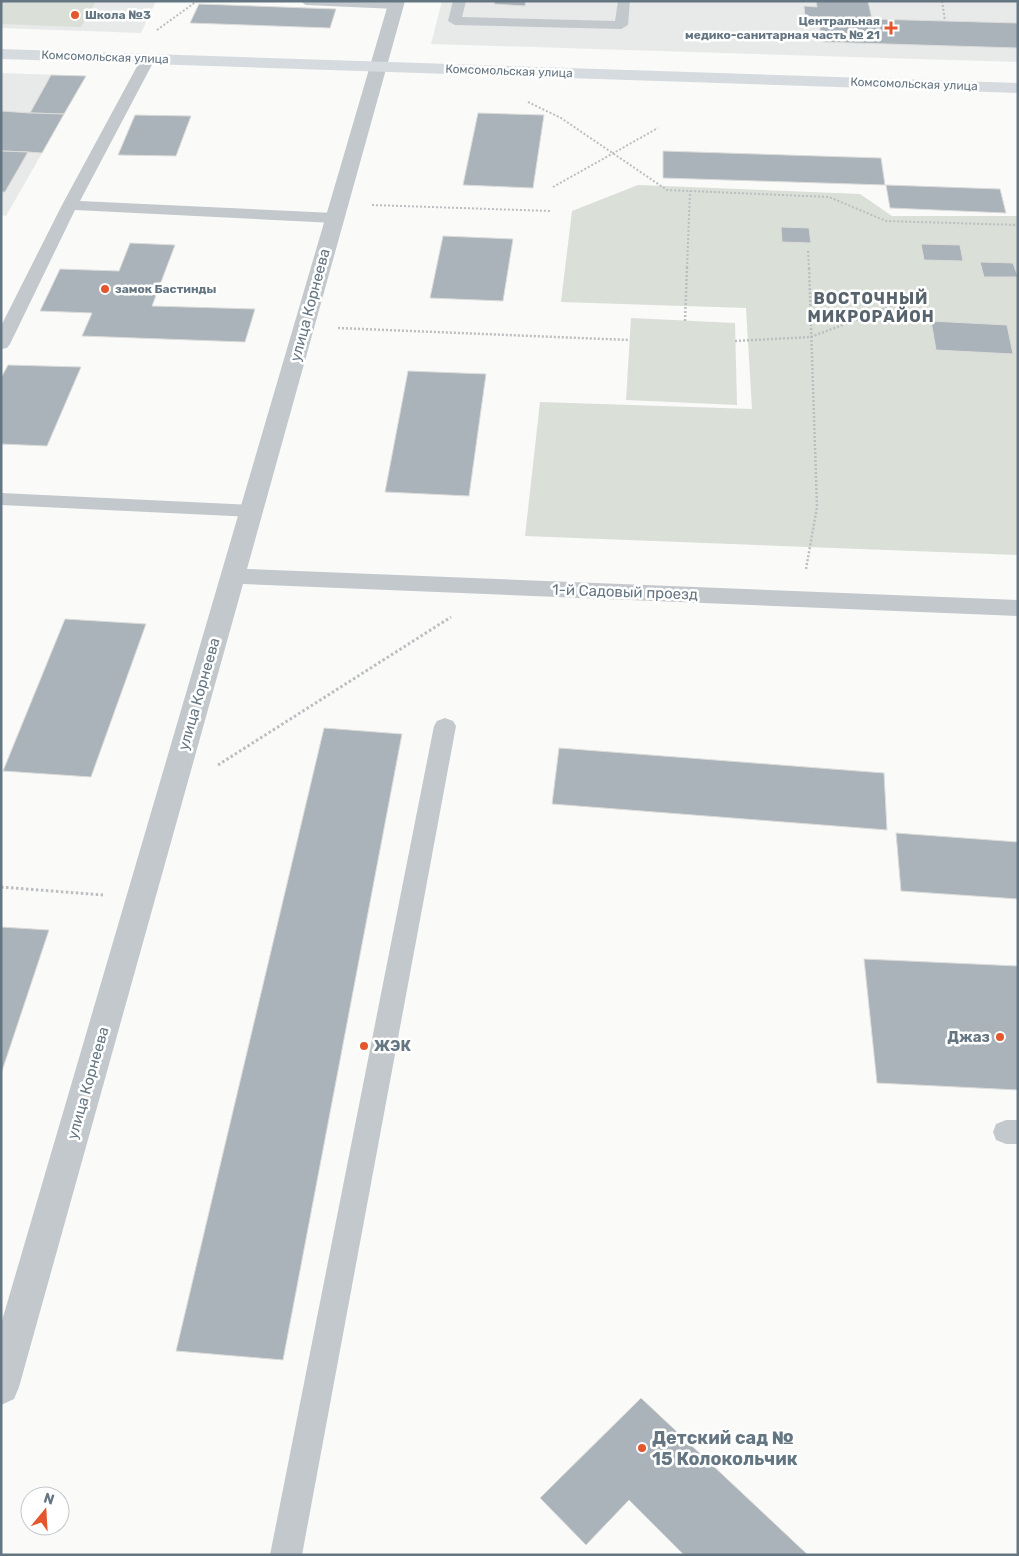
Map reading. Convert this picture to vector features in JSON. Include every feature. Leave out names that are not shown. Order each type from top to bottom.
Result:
[{"type":"street","name":"улица Корнеева","points":[[1,1387],[253,511],[396,3]]},
{"type":"street","name":"Комсомольская улица","points":[[1,54],[1018,88]]},
{"type":"street","name":"1-й Садовый проезд","points":[[233,576],[1018,608]]},
{"type":"lane","points":[[306,1],[396,3]]},
{"type":"lane","points":[[460,1],[455,21],[621,25],[624,1]]},
{"type":"lane","points":[[1,344],[70,205],[148,59]]},
{"type":"lane","points":[[70,205],[334,218]]},
{"type":"lane","points":[[1,499],[253,511]]},
{"type":"lane","points":[[286,1555],[445,726]]},
{"type":"path","points":[[156,30],[197,1]]},
{"type":"path","points":[[942,1],[945,21]]},
{"type":"path","points":[[520,98],[561,118],[668,190],[829,197],[886,221],[1018,225]]},
{"type":"path","points":[[553,187],[658,128]]},
{"type":"path","points":[[685,321],[690,191]]},
{"type":"path","points":[[372,205],[550,211]]},
{"type":"path","points":[[799,599],[817,507],[808,251]]},
{"type":"path","points":[[735,341],[811,337],[926,293]]},
{"type":"path","points":[[337,328],[629,340]]},
{"type":"path","points":[[170,796],[500,587]]},
{"type":"path","points":[[1,887],[109,895]]},
{"type":"shaded area","name":"Школа №3","points":[[1,1],[156,1],[141,33],[1,28]]},
{"type":"shaded area","points":[[1,1],[96,1],[81,27],[1,24]]},
{"type":"shaded area","points":[[442,1],[1018,1],[1018,62],[431,44]]},
{"type":"shaded area","points":[[1,73],[86,76],[6,216],[1,215]]},
{"type":"shaded area","points":[[638,185],[860,194],[892,216],[1018,216],[1018,555],[525,536],[540,402],[752,409],[746,308],[561,302],[572,211]]},
{"type":"shaded area","points":[[631,318],[735,323],[737,405],[626,400]]},
{"type":"building","points":[[495,1],[526,1],[525,6],[494,4]]},
{"type":"building","points":[[816,1],[868,1],[872,19],[1018,23],[1018,48],[822,42],[818,17],[805,16],[804,6],[817,7]]},
{"type":"building","points":[[199,4],[336,9],[330,28],[190,23]]},
{"type":"building","points":[[51,75],[86,76],[64,114],[30,113]]},
{"type":"building","points":[[1,111],[64,114],[42,153],[1,151]]},
{"type":"building","points":[[478,113],[544,115],[533,188],[463,185]]},
{"type":"building","points":[[135,115],[191,116],[176,156],[118,155]]},
{"type":"building","points":[[1,151],[28,152],[5,192],[1,192]]},
{"type":"building","points":[[663,151],[881,158],[885,185],[663,178]]},
{"type":"building","points":[[886,185],[1000,189],[1006,213],[890,208]]},
{"type":"building","points":[[781,227],[809,228],[811,243],[782,242]]},
{"type":"building","points":[[443,236],[513,239],[503,301],[430,298]]},
{"type":"building","name":"замок Бастинды","points":[[130,243],[175,245],[152,306],[255,309],[245,342],[82,336],[92,313],[40,311],[60,269],[119,271]]},
{"type":"building","points":[[921,244],[960,245],[963,261],[924,260]]},
{"type":"building","points":[[980,262],[1013,263],[1018,277],[984,277]]},
{"type":"building","points":[[931,321],[1007,325],[1013,354],[936,350]]},
{"type":"building","points":[[8,365],[81,367],[47,446],[1,444],[1,378]]},
{"type":"building","points":[[408,371],[486,374],[469,496],[385,492]]},
{"type":"building","points":[[65,619],[146,624],[91,777],[3,771]]},
{"type":"building","points":[[324,728],[402,734],[283,1360],[176,1351]]},
{"type":"building","points":[[559,748],[884,773],[887,830],[552,804]]},
{"type":"building","points":[[896,833],[1018,842],[1018,899],[901,891]]},
{"type":"building","points":[[1,927],[49,930],[1,1074]]},
{"type":"building","points":[[864,959],[1018,966],[1018,1090],[877,1083]]},
{"type":"building","name":"Детский сад № 15 Колокольчик","points":[[641,1398],[808,1555],[684,1555],[629,1500],[586,1545],[540,1498]]},
{"type":"place","name":"Школа №3","points":[[75,15]]},
{"type":"place","name":"Центральная медико-санитарная часть № 21","points":[[891,28]]},
{"type":"place","name":"замок Бастинды","points":[[105,289]]},
{"type":"place","name":"Джаз","points":[[1000,1037]]},
{"type":"place","name":"ЖЭК","points":[[364,1046]]},
{"type":"place","name":"Детский сад № 15 Колокольчик","points":[[642,1448]]},
{"type":"district","name":"ВОСТОЧНЫЙ МИКРОРАЙОН","points":[[871,307]]}]
